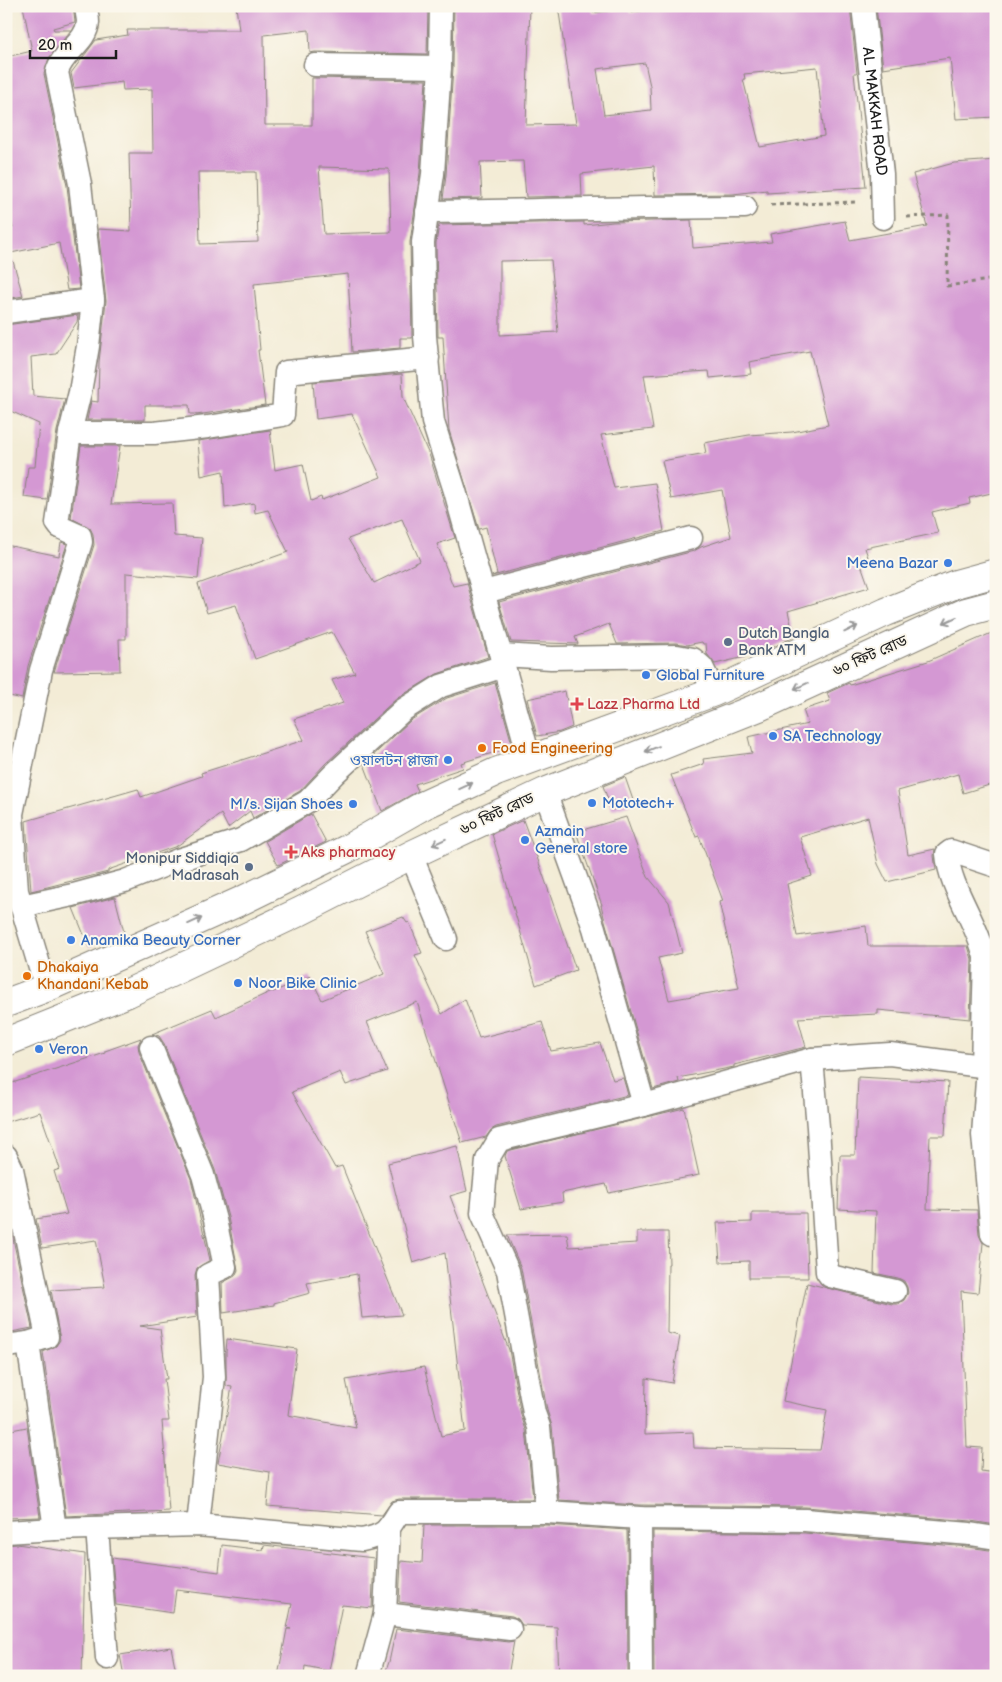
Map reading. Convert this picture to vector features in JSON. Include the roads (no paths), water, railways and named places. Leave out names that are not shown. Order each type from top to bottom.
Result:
[{"type":"street","points":[[46,988],[17,891],[12,814],[41,670],[81,542],[80,536],[60,527],[57,523],[70,433],[81,383],[93,300],[80,184],[58,72],[60,62],[86,32],[88,21],[86,6]]},
{"type":"street","points":[[441,6],[440,67],[433,174],[423,242],[433,422],[484,592],[530,760]]},
{"type":"street","name":"AL MAKKAH ROAD","points":[[864,6],[882,174],[882,209]]},
{"type":"street","points":[[315,65],[440,67]]},
{"type":"street","points":[[427,212],[745,207]]},
{"type":"street","points":[[6,312],[93,300]]},
{"type":"street","points":[[70,433],[154,433],[208,427],[283,415],[286,372],[428,358]]},
{"type":"street","points":[[484,592],[691,538]]},
{"type":"street","points":[[6,1003],[46,988],[243,900],[348,849],[424,805],[496,772],[714,692],[886,612],[956,584],[996,573]]},
{"type":"street","name":"৬০ ফিট রোড","points":[[6,1042],[128,993],[545,792],[759,707],[966,612],[996,604]]},
{"type":"street","points":[[21,906],[125,882],[178,860],[241,840],[308,801],[334,774],[403,710],[441,686],[503,661],[551,658],[677,656],[693,659],[702,667],[714,692]]},
{"type":"street","points":[[748,676],[759,707]]},
{"type":"street","points":[[545,792],[594,928],[644,1105]]},
{"type":"street","points":[[992,1234],[983,1135],[989,1067],[985,957],[982,943],[948,868],[948,854],[951,850],[996,866]]},
{"type":"street","points":[[411,855],[446,939]]},
{"type":"street","points":[[150,1047],[203,1175],[225,1267],[208,1275],[214,1377],[198,1525]]},
{"type":"street","points":[[547,1512],[539,1427],[534,1413],[508,1271],[482,1213],[487,1160],[499,1140],[644,1105],[812,1059],[890,1054],[989,1067]]},
{"type":"street","points":[[812,1059],[827,1272],[830,1276],[895,1291]]},
{"type":"street","points":[[6,1156],[12,1169],[47,1337],[17,1345],[55,1529]]},
{"type":"street","points":[[6,1532],[198,1525],[362,1540],[380,1536],[389,1528],[398,1512],[547,1512],[640,1518],[805,1520],[970,1534],[996,1538]]},
{"type":"street","points":[[640,1518],[641,1676]]},
{"type":"street","points":[[97,1528],[107,1658]]},
{"type":"street","points":[[368,1676],[385,1614],[389,1528]]},
{"type":"street","points":[[385,1614],[510,1628]]},
{"type":"place","name":"Meena Bazar","points":[[948,563]]},
{"type":"place","name":"Dutch Bangla Bank ATM","points":[[728,642]]},
{"type":"place","name":"Global Furniture","points":[[646,675]]},
{"type":"place","name":"Lazz Pharma Ltd","points":[[577,704]]},
{"type":"place","name":"SA Technology","points":[[773,736]]},
{"type":"place","name":"Food Engineering","points":[[482,748]]},
{"type":"place","name":"ওয়ালটন প্লাজা","points":[[448,760]]},
{"type":"place","name":"Mototech+","points":[[592,803]]},
{"type":"place","name":"M/s. Sijan Shoes","points":[[353,804]]},
{"type":"place","name":"Azmain General store","points":[[525,840]]},
{"type":"place","name":"Aks pharmacy","points":[[291,852]]},
{"type":"place","name":"Monipur Siddiqia Madrasah","points":[[249,867]]},
{"type":"place","name":"Anamika Beauty Corner","points":[[71,940]]},
{"type":"place","name":"Dhakaiya Khandani Kebab","points":[[27,976]]},
{"type":"place","name":"Noor Bike Clinic","points":[[238,983]]},
{"type":"place","name":"Veron","points":[[39,1049]]}]
